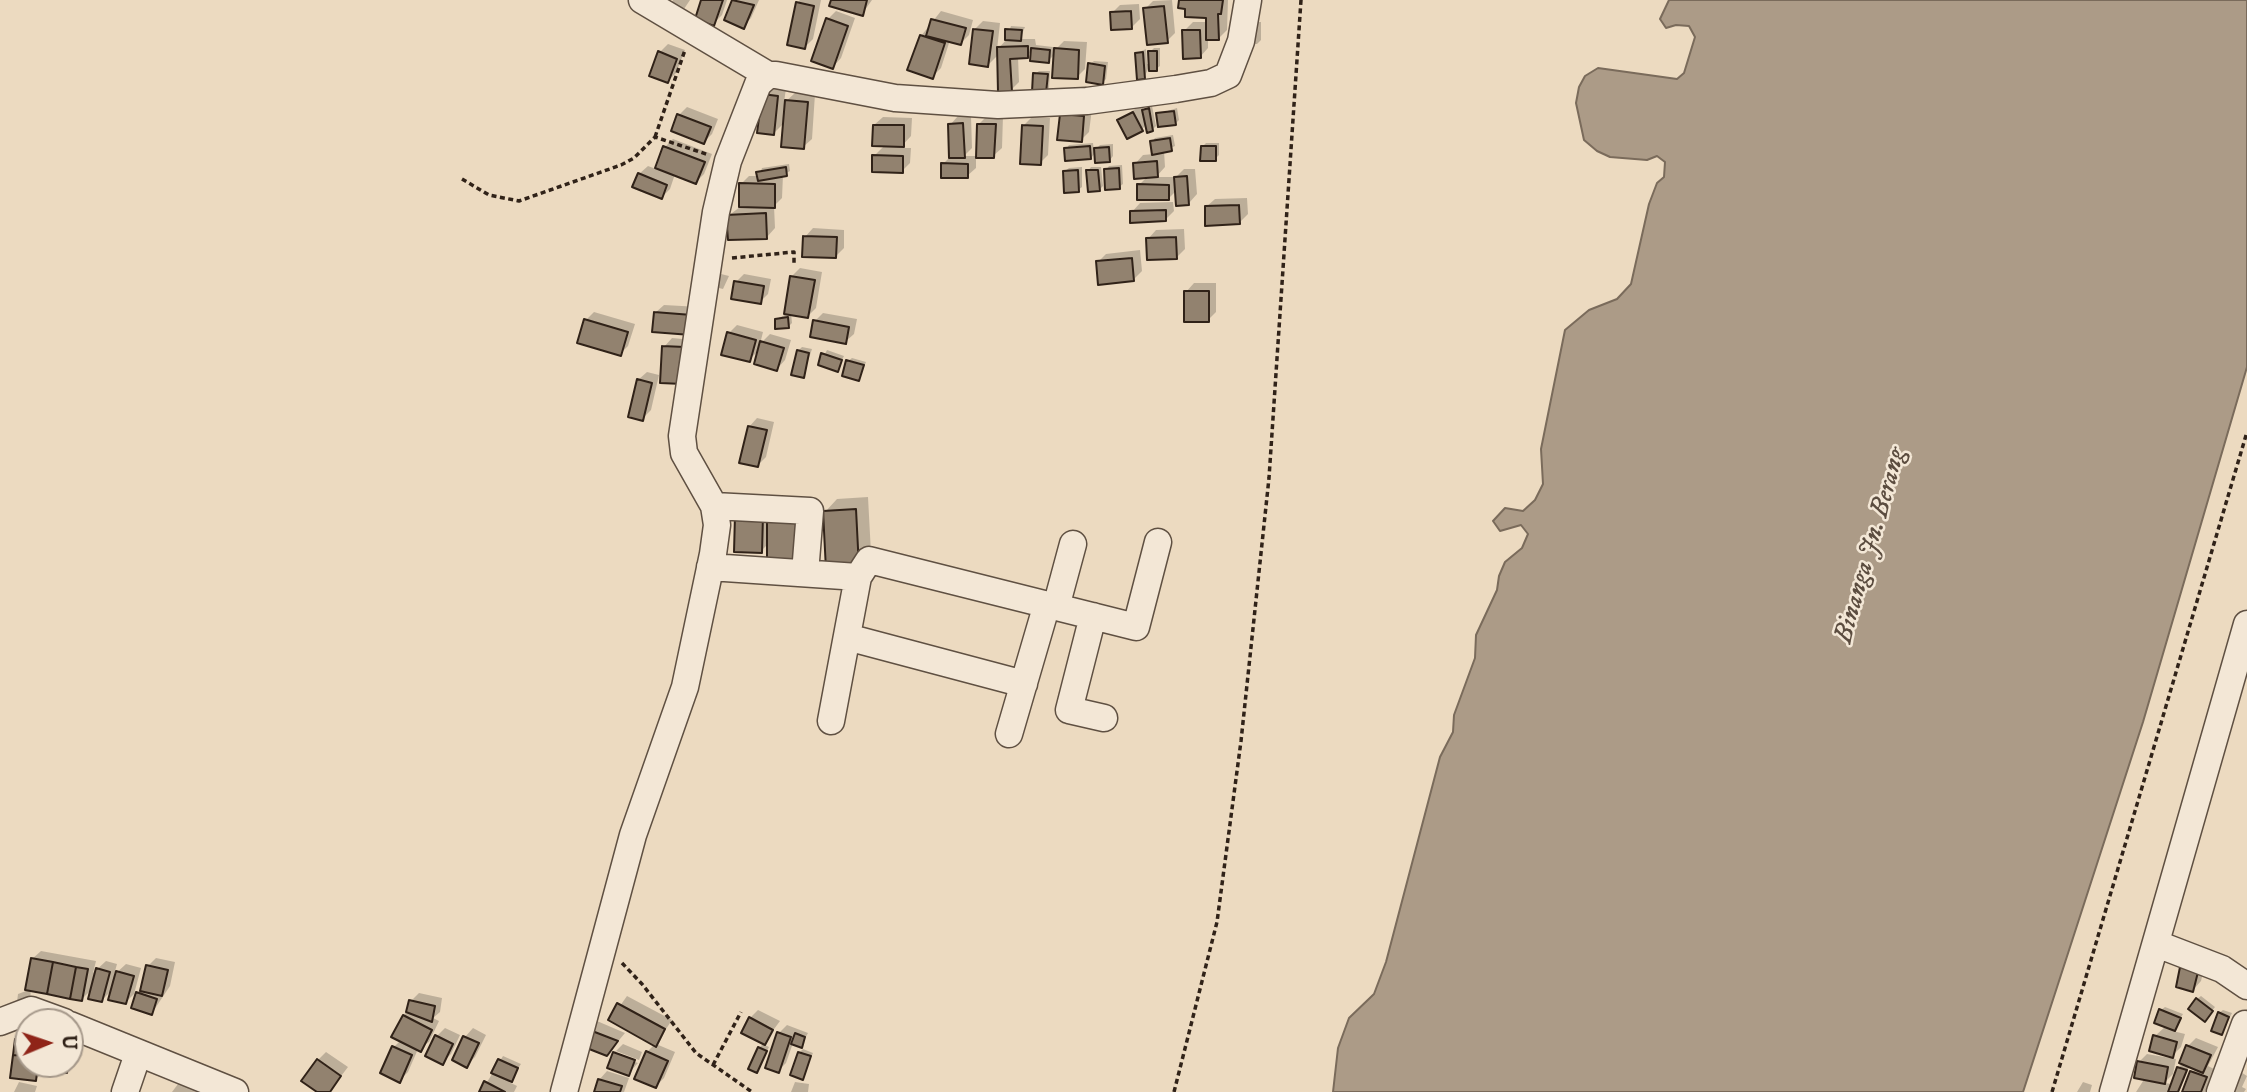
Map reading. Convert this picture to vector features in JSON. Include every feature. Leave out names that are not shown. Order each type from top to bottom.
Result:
[{"type":"street","points":[[642,0],[768,75],[796,77],[895,98],[998,105],[1087,101],[1211,83],[1228,75],[1241,41],[1248,0]]},
{"type":"street","points":[[564,1092],[632,835],[685,687],[710,567],[717,525],[714,506],[682,446],[709,260],[728,161],[752,96],[758,84],[768,75]]},
{"type":"street","points":[[714,506],[810,511],[805,573]]},
{"type":"street","points":[[831,721],[858,577],[869,560],[1136,627],[1158,542]]},
{"type":"street","points":[[1009,734],[1073,544]]},
{"type":"street","points":[[710,567],[858,577]]},
{"type":"street","points":[[1093,616],[1069,710],[1104,718]]},
{"type":"street","points":[[2113,1092],[2247,624]]},
{"type":"street","points":[[847,637],[1024,684]]},
{"type":"street","points":[[2157,944],[2222,969],[2247,986]]},
{"type":"street","points":[[2220,1092],[2246,1022]]},
{"type":"street","points":[[84,1031],[220,1089]]},
{"type":"street","points":[[125,1092],[138,1054]]},
{"type":"path","points":[[1174,1092],[1217,922],[1241,741],[1269,478],[1301,0]]},
{"type":"path","points":[[462,179],[489,195],[519,201],[634,158],[655,137],[676,81],[689,28]]},
{"type":"path","points":[[655,137],[728,161]]},
{"type":"path","points":[[709,260],[794,252],[794,265]]},
{"type":"path","points":[[2052,1092],[2247,432]]},
{"type":"path","points":[[601,947],[629,970],[691,1047],[752,1092]]},
{"type":"path","points":[[713,1065],[741,1012]]},
{"type":"water","name":"Binanga Jn. Berang","points":[[1669,0],[2247,0],[2247,367],[2143,722],[2023,1092],[1333,1092],[1338,1048],[1349,1018],[1374,994],[1386,962],[1440,757],[1453,732],[1454,715],[1475,658],[1476,635],[1497,590],[1505,562],[1522,548],[1528,534],[1521,525],[1500,531],[1493,521],[1505,508],[1523,511],[1535,500],[1543,484],[1541,449],[1565,330],[1589,310],[1617,299],[1631,284],[1649,204],[1657,183],[1664,177],[1665,162],[1657,156],[1647,160],[1610,157],[1584,140],[1576,103],[1579,87],[1585,76],[1598,68],[1677,79],[1684,73],[1695,37],[1689,26],[1676,25],[1666,28],[1660,19]]},
{"type":"building","points":[[701,0],[723,0],[714,26],[695,19]]},
{"type":"building","points":[[732,0],[754,5],[744,29],[724,20]]},
{"type":"building","points":[[831,0],[867,0],[863,16],[829,6]]},
{"type":"building","points":[[1179,0],[1223,0],[1221,14],[1218,14],[1219,40],[1206,40],[1206,18],[1185,17],[1185,9],[1178,8]]},
{"type":"building","points":[[796,2],[814,6],[805,49],[787,45]]},
{"type":"building","points":[[1164,6],[1168,43],[1147,45],[1143,8]]},
{"type":"building","points":[[1131,11],[1132,29],[1111,30],[1110,12]]},
{"type":"building","points":[[826,18],[848,26],[833,69],[811,61]]},
{"type":"building","points":[[931,19],[966,28],[961,45],[926,36]]},
{"type":"building","points":[[973,29],[993,31],[988,67],[969,64]]},
{"type":"building","points":[[1005,29],[1022,30],[1021,41],[1005,40]]},
{"type":"building","points":[[1182,30],[1200,30],[1201,58],[1183,59]]},
{"type":"building","points":[[920,35],[945,43],[933,79],[907,70]]},
{"type":"building","points":[[1028,46],[1028,58],[1010,59],[1012,92],[998,92],[997,47]]},
{"type":"building","points":[[1031,48],[1050,50],[1049,63],[1030,61]]},
{"type":"building","points":[[1054,48],[1079,50],[1078,79],[1052,78]]},
{"type":"building","points":[[658,51],[677,59],[668,83],[649,76]]},
{"type":"building","points":[[1148,51],[1157,51],[1157,71],[1149,71]]},
{"type":"building","points":[[1143,52],[1145,79],[1137,80],[1135,53]]},
{"type":"building","points":[[1088,63],[1105,66],[1103,85],[1086,82]]},
{"type":"building","points":[[1033,73],[1048,74],[1046,93],[1032,92]]},
{"type":"building","points":[[762,94],[778,96],[774,135],[757,133]]},
{"type":"building","points":[[785,100],[808,102],[804,149],[781,147]]},
{"type":"building","points":[[1149,108],[1153,131],[1147,133],[1142,110]]},
{"type":"building","points":[[1174,111],[1176,125],[1158,127],[1156,113]]},
{"type":"building","points":[[1133,112],[1143,131],[1127,139],[1117,120]]},
{"type":"building","points":[[677,114],[711,127],[704,144],[671,131]]},
{"type":"building","points":[[1060,114],[1084,116],[1082,142],[1057,140]]},
{"type":"building","points":[[963,123],[965,158],[949,158],[948,124]]},
{"type":"building","points":[[977,124],[996,124],[994,158],[976,158]]},
{"type":"building","points":[[873,125],[904,125],[904,147],[872,146]]},
{"type":"building","points":[[1022,125],[1043,126],[1041,165],[1020,164]]},
{"type":"building","points":[[1170,138],[1172,151],[1152,155],[1150,141]]},
{"type":"building","points":[[663,146],[705,162],[696,184],[655,168]]},
{"type":"building","points":[[1090,146],[1091,159],[1065,161],[1064,148]]},
{"type":"building","points":[[1201,146],[1216,146],[1216,161],[1200,161]]},
{"type":"building","points":[[1109,147],[1110,162],[1095,163],[1094,148]]},
{"type":"building","points":[[872,155],[903,156],[903,173],[872,172]]},
{"type":"building","points":[[1157,161],[1158,177],[1134,179],[1133,163]]},
{"type":"building","points":[[941,163],[968,164],[968,178],[941,178]]},
{"type":"building","points":[[786,167],[787,176],[758,181],[756,172]]},
{"type":"building","points":[[1119,168],[1120,189],[1105,190],[1104,169]]},
{"type":"building","points":[[1078,170],[1079,192],[1064,193],[1063,171]]},
{"type":"building","points":[[1086,170],[1098,170],[1100,191],[1088,192]]},
{"type":"building","points":[[638,173],[667,185],[662,199],[632,187]]},
{"type":"building","points":[[1187,176],[1189,205],[1176,206],[1174,177]]},
{"type":"building","points":[[739,183],[775,184],[775,208],[739,207]]},
{"type":"building","points":[[1137,184],[1169,185],[1169,200],[1137,200]]},
{"type":"building","points":[[1239,205],[1240,224],[1205,226],[1205,206]]},
{"type":"building","points":[[1166,210],[1166,221],[1130,223],[1130,211]]},
{"type":"building","points":[[766,213],[767,239],[728,240],[726,215]]},
{"type":"building","points":[[803,236],[837,237],[836,258],[802,257]]},
{"type":"building","points":[[1176,237],[1177,259],[1147,260],[1146,238]]},
{"type":"building","points":[[1132,258],[1134,281],[1098,285],[1096,261]]},
{"type":"building","points":[[790,276],[815,280],[808,318],[784,314]]},
{"type":"building","points":[[734,281],[764,286],[761,304],[731,299]]},
{"type":"building","points":[[1184,291],[1209,291],[1209,322],[1184,322]]},
{"type":"building","points":[[654,312],[692,315],[691,335],[652,332]]},
{"type":"building","points":[[788,317],[789,328],[775,329],[775,319]]},
{"type":"building","points":[[584,319],[628,332],[621,356],[577,343]]},
{"type":"building","points":[[813,320],[849,327],[846,344],[810,337]]},
{"type":"building","points":[[727,332],[756,340],[750,362],[721,355]]},
{"type":"building","points":[[760,341],[784,348],[777,371],[754,364]]},
{"type":"building","points":[[662,346],[685,347],[683,384],[660,383]]},
{"type":"building","points":[[797,350],[809,353],[804,378],[791,375]]},
{"type":"building","points":[[821,353],[842,360],[838,372],[818,365]]},
{"type":"building","points":[[846,360],[864,365],[859,381],[842,376]]},
{"type":"building","points":[[637,379],[652,383],[643,421],[628,417]]},
{"type":"building","points":[[748,426],[767,430],[758,467],[739,463]]},
{"type":"building","points":[[856,509],[859,568],[826,570],[823,511]]},
{"type":"building","points":[[735,515],[763,515],[762,553],[734,552]]},
{"type":"building","points":[[767,515],[797,515],[796,561],[767,560]]},
{"type":"building","points":[[31,958],[53,962],[47,994],[25,990]]},
{"type":"building","points":[[53,962],[76,967],[70,999],[47,994]]},
{"type":"building","points":[[146,965],[168,970],[162,996],[140,991]]},
{"type":"building","points":[[76,967],[88,969],[82,1001],[70,999]]},
{"type":"building","points":[[2180,967],[2198,972],[2193,992],[2176,987]]},
{"type":"building","points":[[96,968],[110,972],[102,1002],[88,999]]},
{"type":"building","points":[[116,971],[134,976],[126,1004],[108,1000]]},
{"type":"building","points":[[136,992],[157,999],[152,1015],[131,1008]]},
{"type":"building","points":[[2196,998],[2213,1011],[2205,1022],[2188,1009]]},
{"type":"building","points":[[409,1000],[435,1006],[432,1022],[406,1012]]},
{"type":"building","points":[[617,1003],[665,1029],[656,1047],[608,1020]]},
{"type":"building","points":[[2159,1009],[2181,1018],[2175,1031],[2154,1023]]},
{"type":"building","points":[[2218,1012],[2229,1017],[2222,1035],[2211,1031]]},
{"type":"building","points":[[403,1015],[432,1030],[421,1052],[391,1037]]},
{"type":"building","points":[[749,1017],[773,1030],[765,1045],[741,1033]]},
{"type":"building","points":[[587,1029],[618,1041],[607,1056],[584,1047]]},
{"type":"building","points":[[777,1032],[791,1037],[779,1073],[765,1068]]},
{"type":"building","points":[[795,1033],[805,1037],[802,1048],[791,1044]]},
{"type":"building","points":[[435,1035],[453,1044],[443,1065],[425,1056]]},
{"type":"building","points":[[2153,1035],[2177,1042],[2173,1058],[2149,1051]]},
{"type":"building","points":[[463,1036],[479,1043],[467,1068],[452,1060]]},
{"type":"building","points":[[2186,1045],[2211,1055],[2203,1073],[2179,1063]]},
{"type":"building","points":[[392,1046],[412,1055],[400,1083],[380,1073]]},
{"type":"building","points":[[758,1047],[767,1051],[757,1073],[748,1069]]},
{"type":"building","points":[[646,1051],[668,1061],[656,1088],[634,1079]]},
{"type":"building","points":[[613,1052],[635,1060],[629,1076],[607,1068]]},
{"type":"building","points":[[798,1052],[811,1056],[803,1080],[790,1075]]},
{"type":"building","points":[[13,1055],[14,1078],[36,1078],[36,1081],[10,1078]]},
{"type":"building","points":[[317,1059],[341,1076],[330,1092],[317,1092],[301,1081]]},
{"type":"building","points":[[498,1059],[518,1068],[512,1082],[491,1073]]},
{"type":"building","points":[[2137,1061],[2168,1067],[2165,1084],[2134,1078]]},
{"type":"building","points":[[2177,1067],[2187,1070],[2178,1092],[2168,1092]]},
{"type":"building","points":[[2190,1071],[2207,1077],[2201,1092],[2182,1092]]},
{"type":"building","points":[[598,1079],[622,1086],[620,1092],[594,1092]]},
{"type":"building","points":[[484,1081],[505,1092],[479,1092]]}]
